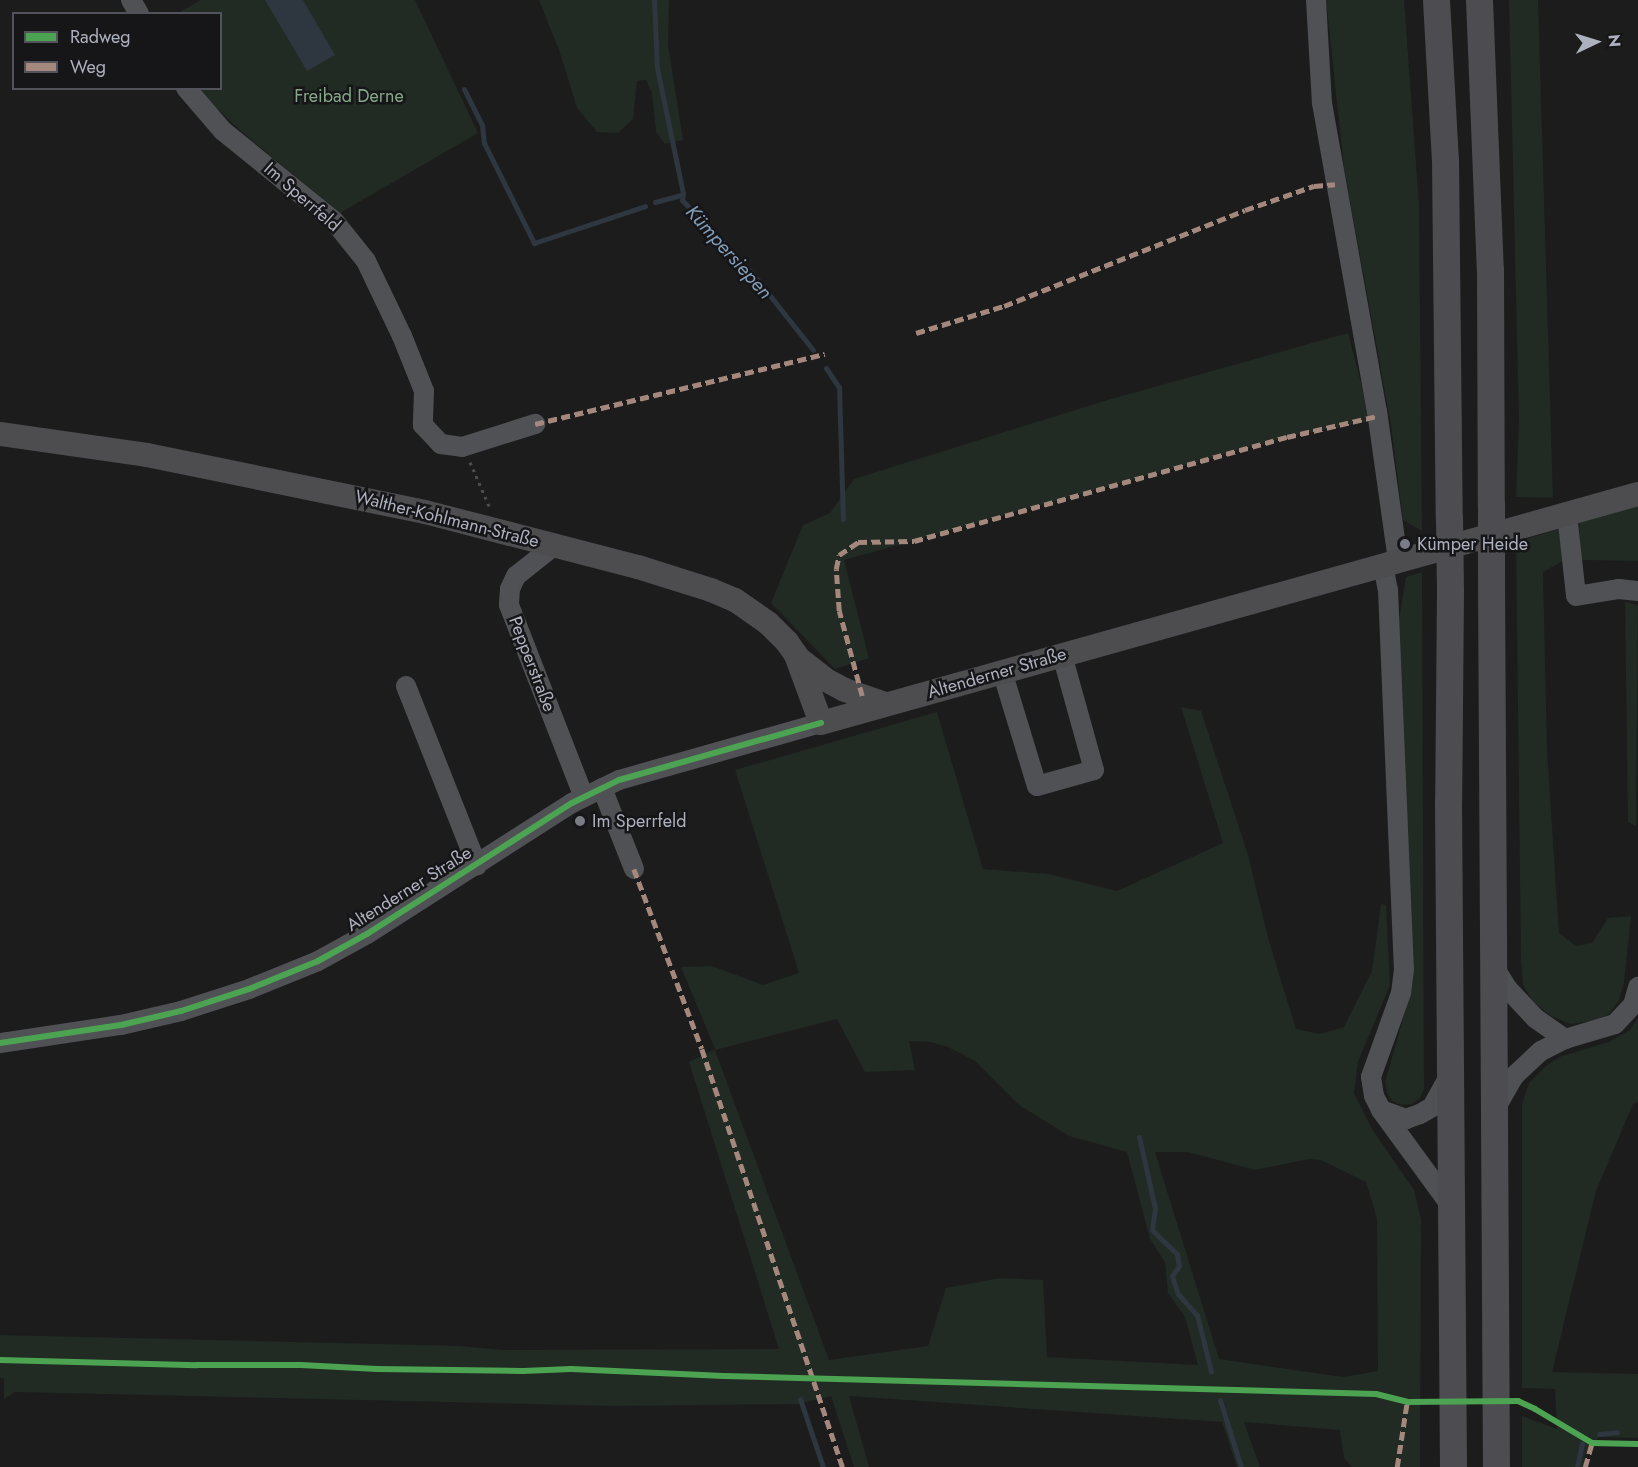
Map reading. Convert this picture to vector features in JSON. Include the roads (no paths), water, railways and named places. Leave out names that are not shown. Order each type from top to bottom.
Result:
[{"type":"highway","points":[[1436,0],[1445,160],[1450,591],[1448,801],[1452,1070],[1453,1467]]},
{"type":"highway","points":[[1479,0],[1490,270],[1496,1467]]},
{"type":"main road","name":"Walther-Kohlmann-Straße","points":[[0,434],[147,455],[250,474],[555,545],[678,580],[735,600],[768,622],[796,655],[821,723]]},
{"type":"main road","name":"Altenderner Straße","points":[[821,723],[1638,494]]},
{"type":"main road","points":[[796,655],[826,680],[845,690],[885,704]]},
{"type":"street","points":[[1316,0],[1322,103],[1377,411],[1390,563],[1388,590],[1404,969],[1401,993],[1371,1077],[1374,1096],[1381,1110],[1451,1206]]},
{"type":"street","name":"Im Sperrfeld","points":[[188,90],[223,131],[334,221],[366,261],[402,336],[424,391],[423,425],[441,444],[462,447],[535,424]]},
{"type":"street","points":[[1567,514],[1576,596],[1619,589],[1638,591]]},
{"type":"street","name":"Pepperstraße","points":[[555,545],[516,576],[510,589],[509,605],[584,797]]},
{"type":"street","points":[[1002,671],[1037,786],[1094,770],[1062,655]]},
{"type":"street","name":"Altenderner Straße","points":[[406,686],[477,865]]},
{"type":"street","name":"Altenderner Straße","points":[[0,1043],[121,1025],[181,1011],[249,989],[318,961],[368,934],[584,797],[602,788],[634,775],[821,723]]},
{"type":"street","points":[[602,788],[634,869]]},
{"type":"street","points":[[1493,966],[1508,989],[1535,1018],[1565,1039]]},
{"type":"street","points":[[1495,1109],[1514,1076],[1541,1051],[1565,1039],[1615,1024],[1633,1005],[1638,987]]},
{"type":"street","points":[[1381,1110],[1406,1119],[1420,1114],[1432,1107],[1452,1070]]},
{"type":"waterway","name":"Kümpersiepen","points":[[654,0],[657,68],[683,194],[682,200],[752,273],[813,350]]},
{"type":"waterway","points":[[464,89],[482,125],[484,143],[534,243],[645,206]]},
{"type":"waterway","points":[[655,202],[682,195]]},
{"type":"waterway","name":"Kümpersiepen","points":[[826,368],[839,387],[843,519]]},
{"type":"waterway","name":"Kümpersiepen","points":[[1139,1137],[1155,1208],[1152,1230],[1177,1254],[1179,1266],[1172,1276],[1178,1294],[1197,1315],[1211,1371]]},
{"type":"waterway","points":[[800,1399],[823,1467]]},
{"type":"waterway","name":"Kümpersiepen","points":[[1220,1400],[1241,1467]]},
{"type":"waterway","points":[[1599,1434],[1617,1432]]},
{"type":"waterway","points":[[1577,1467],[1582,1444]]},
{"type":"place","name":"Kümper Heide","points":[[1405,544]]},
{"type":"place","name":"Im Sperrfeld","points":[[580,821]]},
{"type":"park label","name":"Freibad Derne","points":[[349,96]]}]
